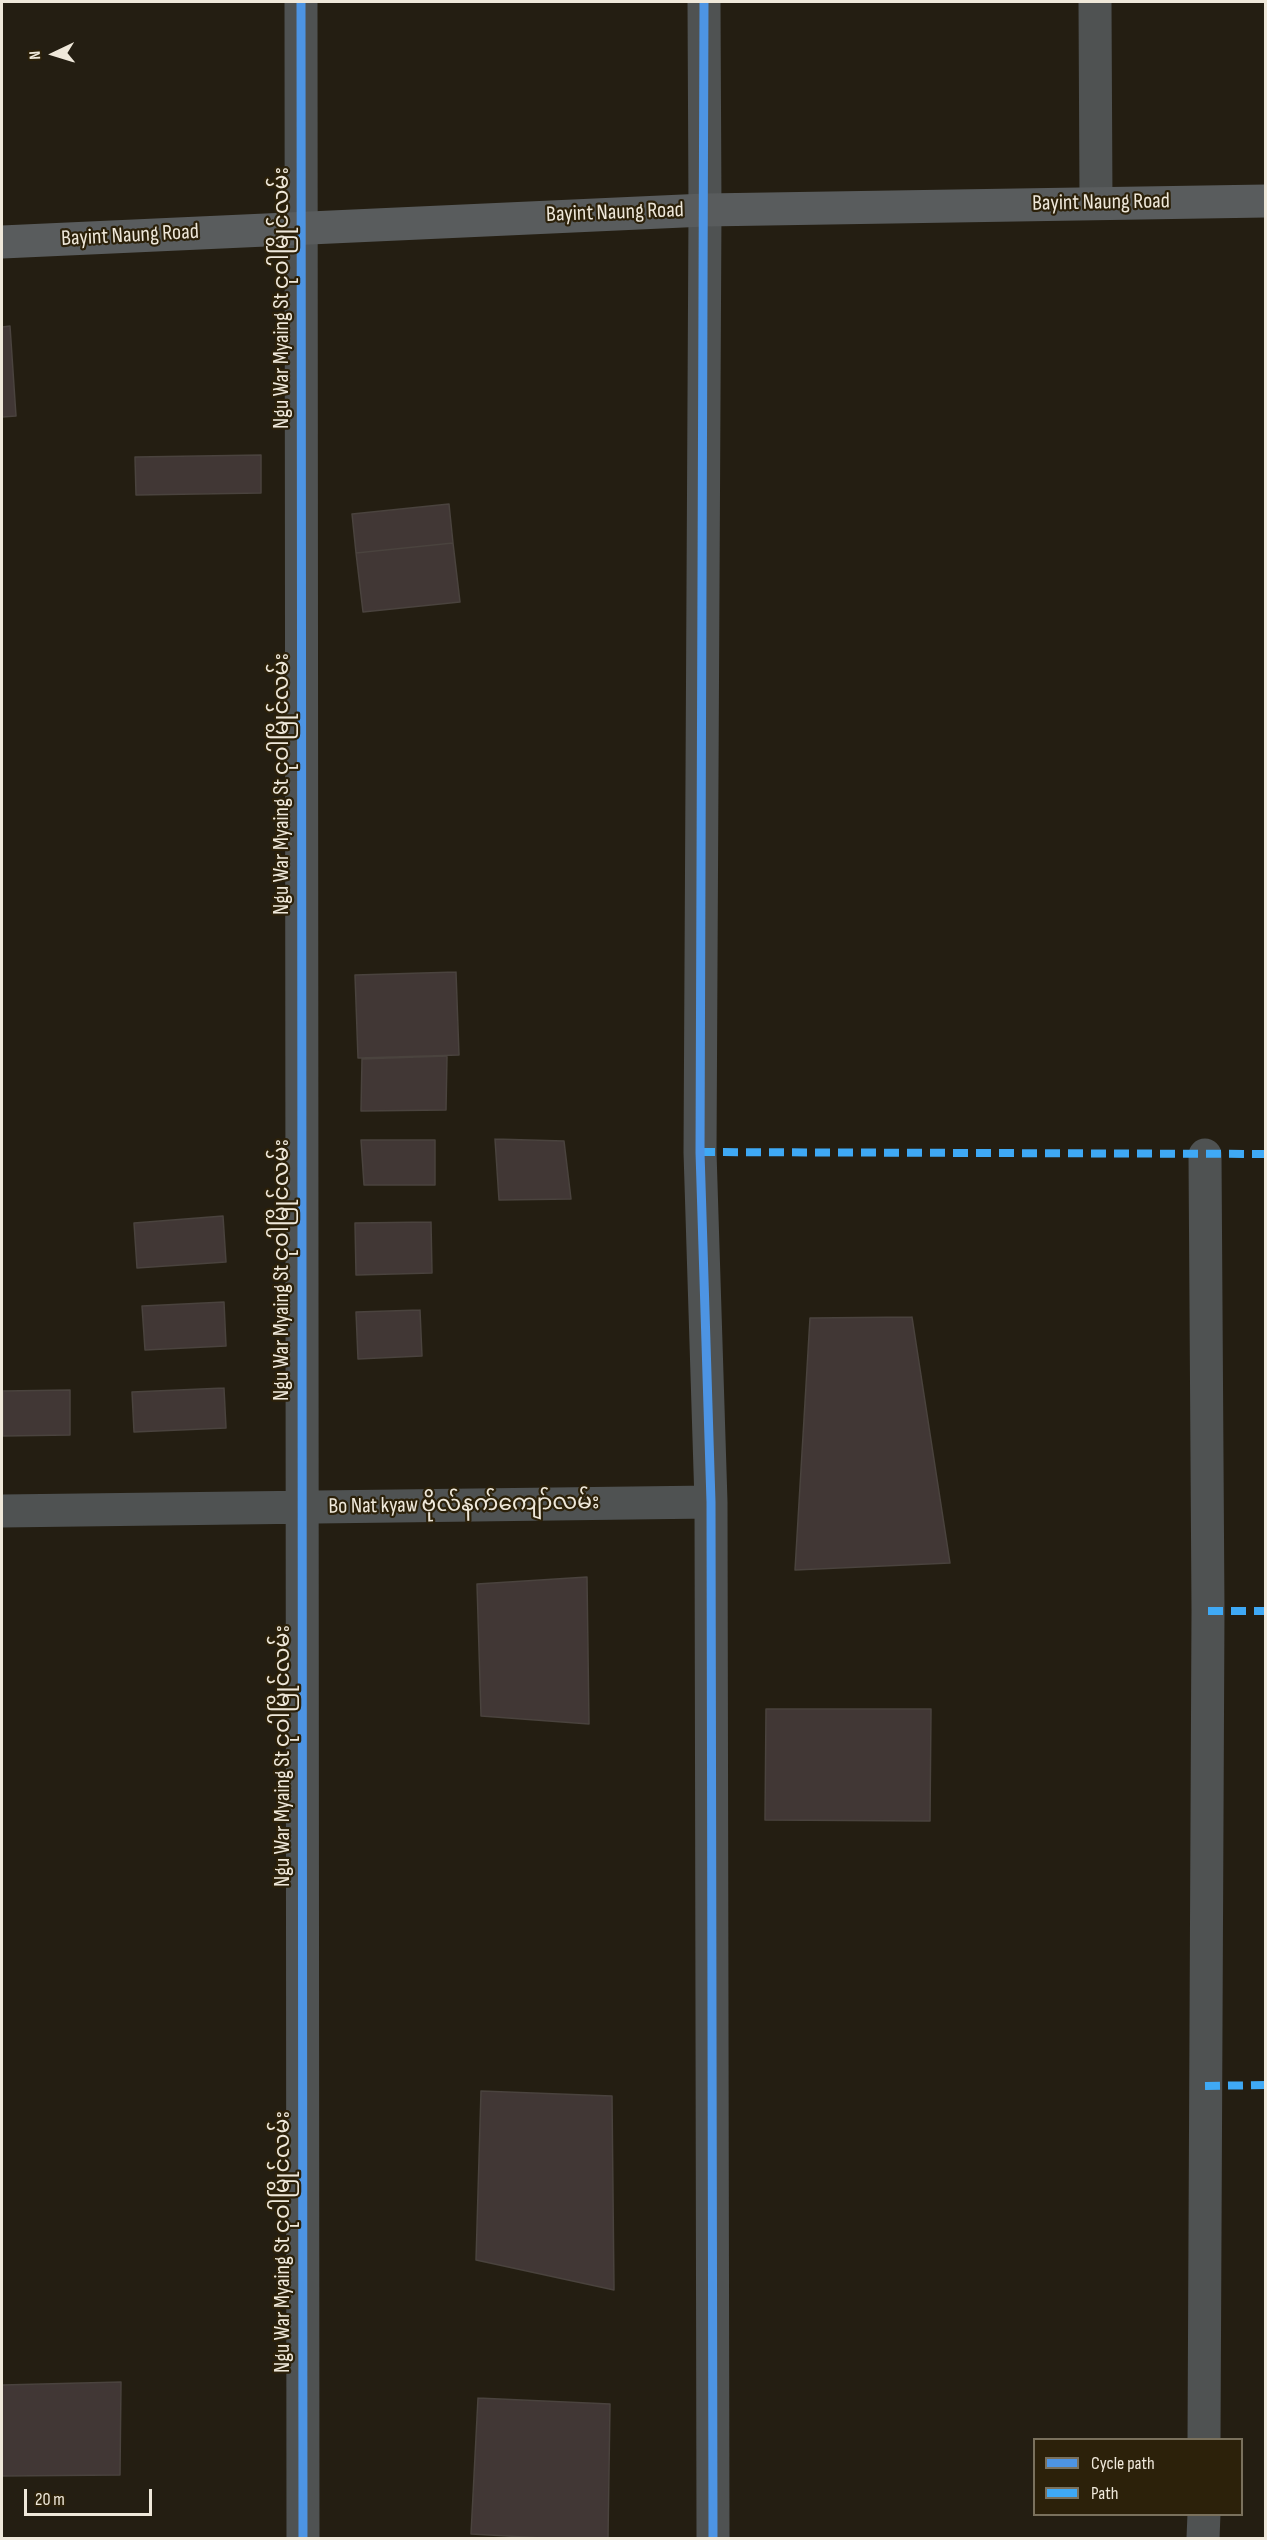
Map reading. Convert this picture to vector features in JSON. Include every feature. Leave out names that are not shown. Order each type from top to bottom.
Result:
[{"type":"main road","name":"Bayint Naung Road","points":[[2,242],[705,210],[1266,201]]},
{"type":"street","name":"Ngu War Myaing St ငုဝါမြိုင်လမ်း","points":[[301,2],[303,2538]]},
{"type":"street","points":[[704,2],[700,1152],[711,1502],[712,2538]]},
{"type":"street","points":[[1095,2],[1096,202]]},
{"type":"street","points":[[1204,2438],[1208,1611],[1205,1155]]},
{"type":"street","name":"Bo Nat kyaw ဗိုလ်နက်ကျော်လမ်း","points":[[2,1510],[711,1502]]},
{"type":"street","points":[[1203,2538],[1204,2516]]},
{"type":"building","points":[[10,326],[16,416],[2,417],[2,327]]},
{"type":"building","points":[[261,455],[261,493],[136,495],[135,457]]},
{"type":"building","points":[[449,504],[453,543],[356,553],[352,514]]},
{"type":"building","points":[[453,543],[460,602],[363,612],[356,553]]},
{"type":"building","points":[[456,972],[459,1055],[358,1058],[355,975]]},
{"type":"building","points":[[447,1056],[446,1110],[361,1111],[362,1059]]},
{"type":"building","points":[[495,1139],[564,1141],[571,1199],[499,1200]]},
{"type":"building","points":[[361,1140],[435,1140],[435,1185],[364,1185]]},
{"type":"building","points":[[223,1216],[226,1262],[137,1268],[134,1223]]},
{"type":"building","points":[[431,1222],[432,1273],[356,1275],[355,1223]]},
{"type":"building","points":[[224,1302],[226,1346],[145,1350],[142,1306]]},
{"type":"building","points":[[420,1310],[422,1356],[358,1359],[356,1312]]},
{"type":"building","points":[[912,1317],[950,1563],[795,1570],[810,1318]]},
{"type":"building","points":[[224,1388],[226,1428],[134,1432],[132,1392]]},
{"type":"building","points":[[70,1390],[70,1435],[3,1436],[3,1391]]},
{"type":"building","points":[[587,1577],[589,1724],[481,1716],[477,1584]]},
{"type":"building","points":[[766,1709],[931,1709],[930,1821],[765,1820]]},
{"type":"building","points":[[481,2091],[612,2096],[614,2290],[476,2260]]},
{"type":"building","points":[[121,2382],[120,2475],[2,2476],[2,2385]]},
{"type":"building","points":[[478,2398],[610,2404],[608,2538],[542,2538],[471,2534]]},
{"type":"marked path","points":[[700,1152],[1266,1154]]},
{"type":"marked path","points":[[1208,1611],[1266,1611]]},
{"type":"marked path","points":[[1205,2086],[1266,2085]]},
{"type":"cycle path","points":[[301,2],[303,2538]]},
{"type":"cycle path","points":[[704,2],[700,1152],[711,1502],[713,2538]]}]
